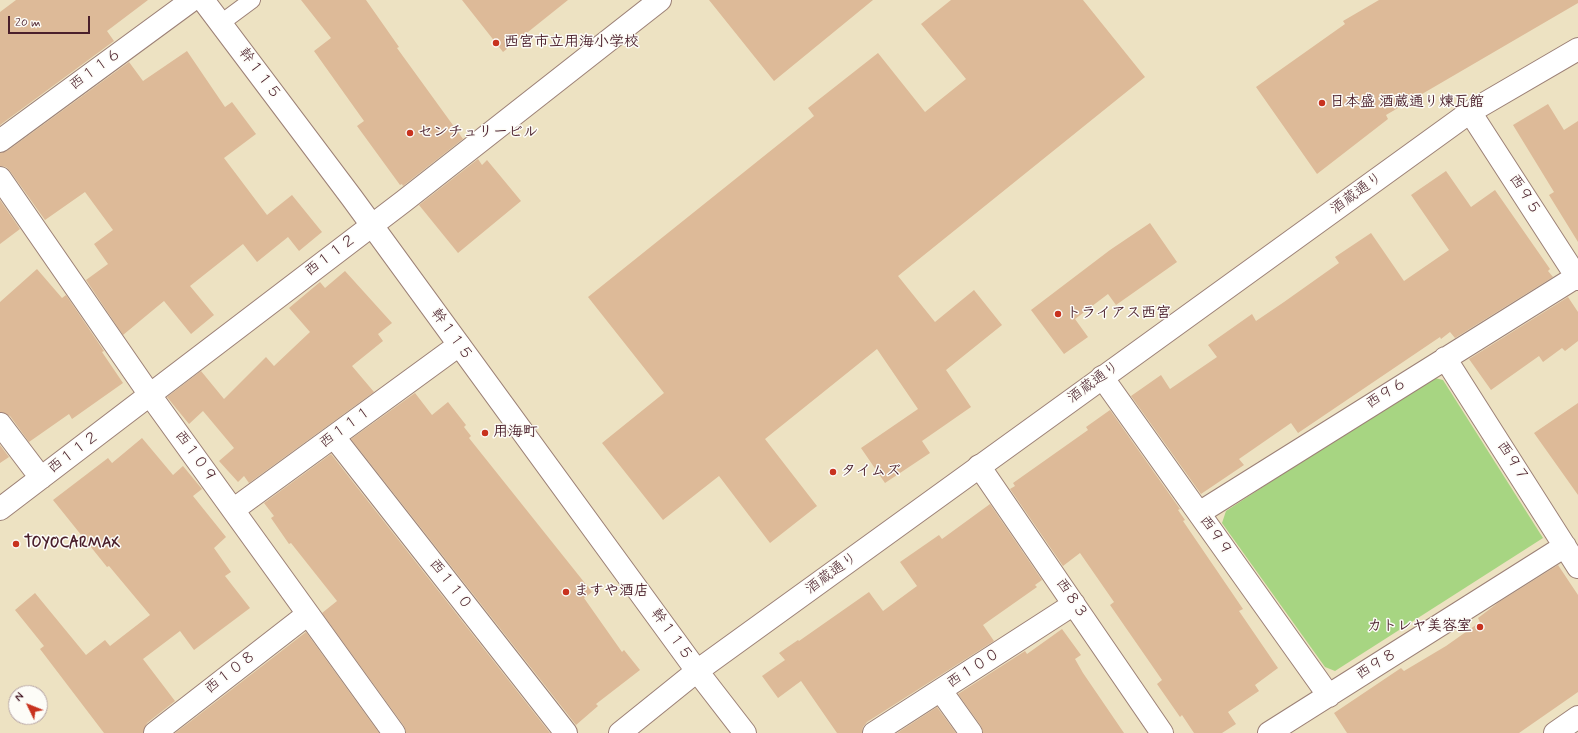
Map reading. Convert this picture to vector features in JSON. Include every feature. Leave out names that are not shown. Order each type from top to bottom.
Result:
[{"type":"street","name":"西１１６","points":[[0,140],[192,0]]},
{"type":"street","name":"幹１１５","points":[[203,0],[372,225],[697,671],[745,733]]},
{"type":"street","name":"西１１２","points":[[0,509],[372,225],[660,0]]},
{"type":"street","name":"酒蔵通り","points":[[620,733],[697,671],[1470,112],[1578,49]]},
{"type":"street","name":"西９５","points":[[1470,112],[1577,278]]},
{"type":"street","name":"西１０９","points":[[0,178],[150,395],[394,733]]},
{"type":"street","name":"西９６","points":[[1198,512],[1445,358],[1577,278]]},
{"type":"street","name":"西１１１","points":[[233,510],[459,345]]},
{"type":"street","name":"西９７","points":[[1445,358],[1578,567]]},
{"type":"street","name":"西９９","points":[[1102,377],[1329,696]]},
{"type":"street","points":[[0,424],[41,478]]},
{"type":"street","name":"西１１０","points":[[334,437],[566,733]]},
{"type":"street","name":"西８３","points":[[979,466],[1162,733]]},
{"type":"street","name":"西９８","points":[[1269,733],[1566,546]]},
{"type":"street","name":"西１００","points":[[874,733],[1074,604]]},
{"type":"street","name":"西１０８","points":[[155,733],[308,614]]},
{"type":"street","points":[[941,691],[971,733]]},
{"type":"street","points":[[1555,733],[1578,717]]},
{"type":"lane","points":[[221,24],[252,0]]},
{"type":"green space","points":[[1431,377],[1443,380],[1543,538],[1335,671],[1325,667],[1222,523],[1226,511]]},
{"type":"building","points":[[16,0],[148,0],[107,31],[114,41],[0,125],[0,12]]},
{"type":"building","points":[[301,0],[366,0],[399,47],[397,48],[463,139],[403,186],[402,184],[400,185],[357,126],[364,121],[314,51],[331,38]]},
{"type":"building","points":[[462,0],[568,0],[503,52]]},
{"type":"building","points":[[709,0],[873,0],[774,81]]},
{"type":"building","points":[[951,0],[1083,0],[1145,77],[898,276],[935,322],[974,290],[1002,325],[946,370],[971,407],[922,441],[930,453],[885,483],[861,448],[918,409],[877,349],[765,439],[817,506],[770,543],[719,476],[663,520],[602,443],[664,393],[588,297],[814,116],[808,108],[878,53],[925,112],[966,79],[921,24]]},
{"type":"building","points":[[1379,0],[1578,0],[1578,3],[1386,115],[1388,119],[1317,174],[1256,87],[1345,24],[1343,21]]},
{"type":"building","points":[[187,51],[225,107],[232,102],[256,134],[224,158],[267,215],[292,195],[322,232],[299,251],[288,237],[257,262],[243,244],[190,286],[214,315],[191,334],[164,301],[123,335],[86,280],[108,264],[94,244],[113,230],[85,192],[45,220],[10,171],[6,167],[0,166],[0,153],[7,151],[129,62],[143,81]]},
{"type":"building","points":[[1548,104],[1564,130],[1578,121],[1578,242],[1549,195],[1554,192],[1513,125]]},
{"type":"building","points":[[478,159],[482,165],[487,160],[521,201],[458,253],[419,205]]},
{"type":"building","points":[[1446,171],[1471,207],[1495,190],[1550,269],[1548,271],[1553,277],[1455,338],[1450,332],[1441,339],[1440,337],[1298,433],[1291,423],[1239,459],[1244,465],[1201,494],[1131,396],[1161,375],[1170,389],[1217,357],[1208,345],[1252,314],[1256,321],[1284,302],[1339,263],[1335,257],[1371,233],[1404,281],[1449,250],[1411,195]]},
{"type":"building","points":[[0,200],[20,229],[0,244]]},
{"type":"building","points":[[1150,223],[1177,262],[1116,305],[1108,294],[1075,319],[1088,337],[1064,354],[1031,310],[1110,250]]},
{"type":"building","points":[[37,269],[62,298],[66,295],[104,351],[102,352],[123,383],[72,419],[69,414],[29,442],[10,416],[0,412],[0,302]]},
{"type":"building","points":[[345,271],[392,323],[378,334],[383,341],[352,366],[374,392],[249,483],[244,476],[238,482],[219,461],[234,448],[203,411],[189,424],[167,397],[201,371],[224,399],[266,357],[274,366],[310,332],[289,308],[320,282],[325,288]]},
{"type":"building","points":[[1568,297],[1578,312],[1578,341],[1565,351],[1562,348],[1543,362],[1539,356],[1491,390],[1469,359]]},
{"type":"building","points":[[415,393],[432,415],[448,402],[466,425],[464,427],[471,436],[469,438],[592,592],[584,598],[622,652],[624,650],[640,670],[596,704],[598,706],[576,725],[351,439]]},
{"type":"building","points":[[1578,403],[1578,495],[1534,433]]},
{"type":"building","points":[[1110,410],[1180,509],[1178,510],[1185,520],[1183,521],[1243,609],[1239,611],[1278,668],[1255,685],[1259,691],[1228,712],[1236,724],[1222,733],[1194,733],[1182,715],[1180,717],[1157,684],[1162,680],[1110,605],[1114,602],[1080,553],[1063,566],[1010,489],[1015,486],[1013,483],[1088,430],[1086,427]]},
{"type":"building","points":[[142,438],[173,475],[183,466],[202,489],[193,496],[226,537],[214,548],[231,572],[225,576],[250,608],[194,650],[180,631],[143,659],[175,701],[147,723],[143,733],[104,733],[40,649],[44,646],[15,610],[35,593],[86,655],[105,640],[110,646],[150,615],[109,566],[107,567],[53,500],[108,458],[112,463]]},
{"type":"building","points":[[0,445],[9,457],[0,463]]},
{"type":"building","points":[[331,454],[550,733],[406,733],[404,726],[322,613],[337,601],[291,543],[289,544],[271,518],[274,516],[264,503]]},
{"type":"building","points":[[990,504],[1042,580],[1035,585],[1037,587],[983,625],[994,641],[867,722],[863,727],[862,733],[837,733],[801,681],[778,698],[762,676],[785,660],[779,653],[798,640],[799,641],[869,592],[883,611],[917,586],[900,562],[939,535],[942,539]]},
{"type":"building","points":[[1558,565],[1578,595],[1578,692],[1519,733],[1347,733],[1334,713],[1401,668],[1404,671],[1446,646],[1480,622],[1478,618],[1499,602]]},
{"type":"building","points":[[1062,629],[1081,655],[1075,659],[1083,673],[1124,733],[983,733],[981,726],[958,694],[1025,651],[1027,654]]},
{"type":"building","points":[[306,632],[379,733],[175,733],[191,721]]},
{"type":"building","points":[[937,707],[956,733],[897,733]]},
{"type":"place","name":"西宮市立用海小学校","points":[[496,43]]},
{"type":"place","name":"日本盛 酒蔵通り煉瓦館","points":[[1322,103]]},
{"type":"place","name":"センチュリービル","points":[[410,133]]},
{"type":"place","name":"トライアス西宮","points":[[1058,314]]},
{"type":"place","name":"用海町","points":[[485,433]]},
{"type":"place","name":"タイムズ","points":[[833,472]]},
{"type":"place","name":"TOYOCARMAX","points":[[16,544]]},
{"type":"place","name":"ますや酒店","points":[[566,592]]},
{"type":"place","name":"カトレヤ美容室","points":[[1480,627]]}]
